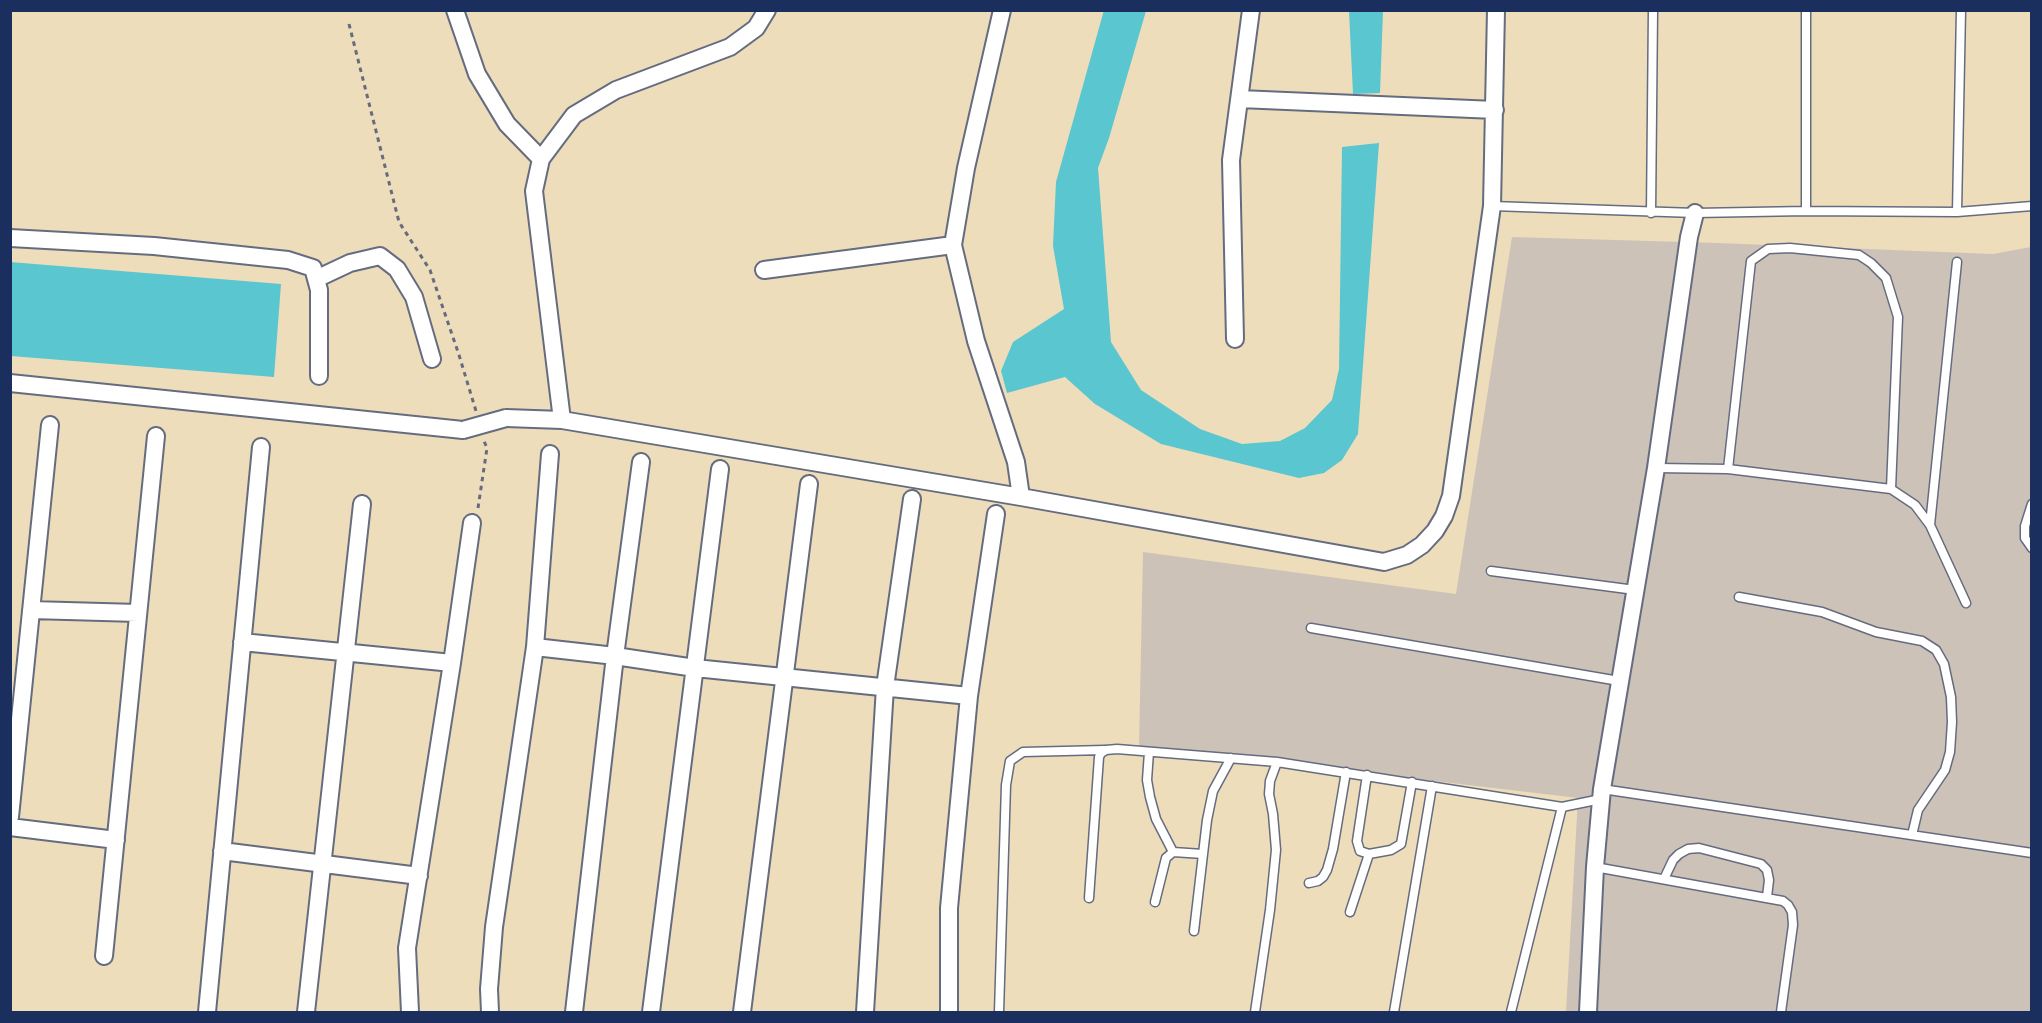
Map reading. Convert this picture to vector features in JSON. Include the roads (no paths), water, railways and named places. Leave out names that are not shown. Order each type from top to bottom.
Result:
[{"type":"street","points":[[455,10],[477,74],[507,124],[541,159]]},
{"type":"street","points":[[562,420],[534,191],[541,159],[574,116],[616,90],[730,47],[756,28],[767,10]]},
{"type":"street","points":[[1002,10],[966,168],[953,245],[976,341],[1016,462],[1021,498]]},
{"type":"street","points":[[1235,339],[1232,160],[1251,10]]},
{"type":"street","points":[[10,383],[463,430],[506,418],[562,420],[1384,562],[1407,555],[1422,545],[1435,531],[1444,516],[1451,496],[1492,206],[1496,10]]},
{"type":"street","points":[[1240,99],[1495,110]]},
{"type":"street","points":[[1588,1012],[1601,794],[1656,468],[1695,213]]},
{"type":"street","points":[[10,238],[154,246],[288,260],[313,268],[319,290],[319,376]]},
{"type":"street","points":[[764,270],[953,245]]},
{"type":"street","points":[[316,279],[350,263],[380,256],[397,269],[414,297],[432,359]]},
{"type":"street","points":[[10,817],[50,426]]},
{"type":"street","points":[[104,956],[156,436]]},
{"type":"street","points":[[207,1012],[261,447]]},
{"type":"street","points":[[490,1012],[489,989],[494,927],[535,647],[550,454]]},
{"type":"street","points":[[574,1012],[615,656],[641,462]]},
{"type":"street","points":[[651,1012],[720,469]]},
{"type":"street","points":[[742,1012],[809,484]]},
{"type":"street","points":[[865,1012],[885,687],[912,499]]},
{"type":"street","points":[[306,1012],[362,504]]},
{"type":"street","points":[[949,1012],[950,908],[969,696],[996,514]]},
{"type":"street","points":[[410,1012],[407,948],[474,518]]},
{"type":"street","points":[[32,610],[138,613]]},
{"type":"street","points":[[242,642],[452,663]]},
{"type":"street","points":[[535,647],[695,668],[969,696]]},
{"type":"street","points":[[10,827],[116,840]]},
{"type":"street","points":[[222,851],[419,876]]},
{"type":"lane","points":[[1651,213],[1653,10]]},
{"type":"lane","points":[[1806,10],[1806,211]]},
{"type":"lane","points":[[1957,212],[1961,10]]},
{"type":"lane","points":[[1492,206],[1651,213],[1957,212],[2031,206]]},
{"type":"lane","points":[[1728,469],[1751,261],[1768,249],[1790,248],[1859,255],[1886,278],[1898,317],[1891,489]]},
{"type":"lane","points":[[1930,525],[1957,262]]},
{"type":"lane","points":[[1656,468],[1728,469],[1891,489],[1915,505],[1930,525],[1966,603]]},
{"type":"lane","points":[[2031,504],[2025,526],[2025,538],[2031,548]]},
{"type":"lane","points":[[1491,571],[1635,590]]},
{"type":"lane","points":[[1738,597],[1822,612],[1876,632],[1922,641],[1936,650],[1944,664],[1951,697],[1950,752],[1945,771],[1918,810],[1912,834]]},
{"type":"lane","points":[[1311,628],[1619,681]]},
{"type":"lane","points":[[999,1012],[1006,785],[1010,761],[1023,752],[1117,749],[1277,762],[1562,807],[1601,794],[1912,834],[2031,853]]},
{"type":"lane","points":[[1089,898],[1099,757],[1106,750]]},
{"type":"lane","points":[[1149,752],[1147,780],[1149,797],[1156,819],[1173,852]]},
{"type":"lane","points":[[1194,931],[1213,791],[1231,758]]},
{"type":"lane","points":[[1255,1012],[1276,850],[1269,794],[1270,781],[1277,762]]},
{"type":"lane","points":[[1309,883],[1323,877],[1327,870],[1333,849],[1346,772]]},
{"type":"lane","points":[[1367,775],[1357,841],[1360,851],[1369,854],[1391,850],[1401,844],[1412,783]]},
{"type":"lane","points":[[1394,1012],[1432,786]]},
{"type":"lane","points":[[1510,1012],[1562,807]]},
{"type":"lane","points":[[1664,879],[1673,860],[1679,854],[1688,849],[1699,848],[1761,864],[1767,870],[1769,880],[1767,897]]},
{"type":"lane","points":[[1155,902],[1166,858],[1173,852],[1203,854]]},
{"type":"lane","points":[[1350,912],[1369,854]]},
{"type":"lane","points":[[1595,867],[1783,900],[1788,905],[1793,925],[1781,1012]]},
{"type":"water","points":[[1104,10],[1146,11],[1098,168],[1111,342],[1141,390],[1200,429],[1242,444],[1280,441],[1305,428],[1332,400],[1339,369],[1342,147],[1379,143],[1358,434],[1342,460],[1324,473],[1299,478],[1161,444],[1095,404],[1065,377],[1007,393],[1001,371],[1013,342],[1064,309],[1053,246],[1056,182]]},
{"type":"water","points":[[1349,11],[1383,11],[1380,93],[1353,94]]},
{"type":"water","points":[[10,262],[281,284],[274,377],[11,356]]}]
